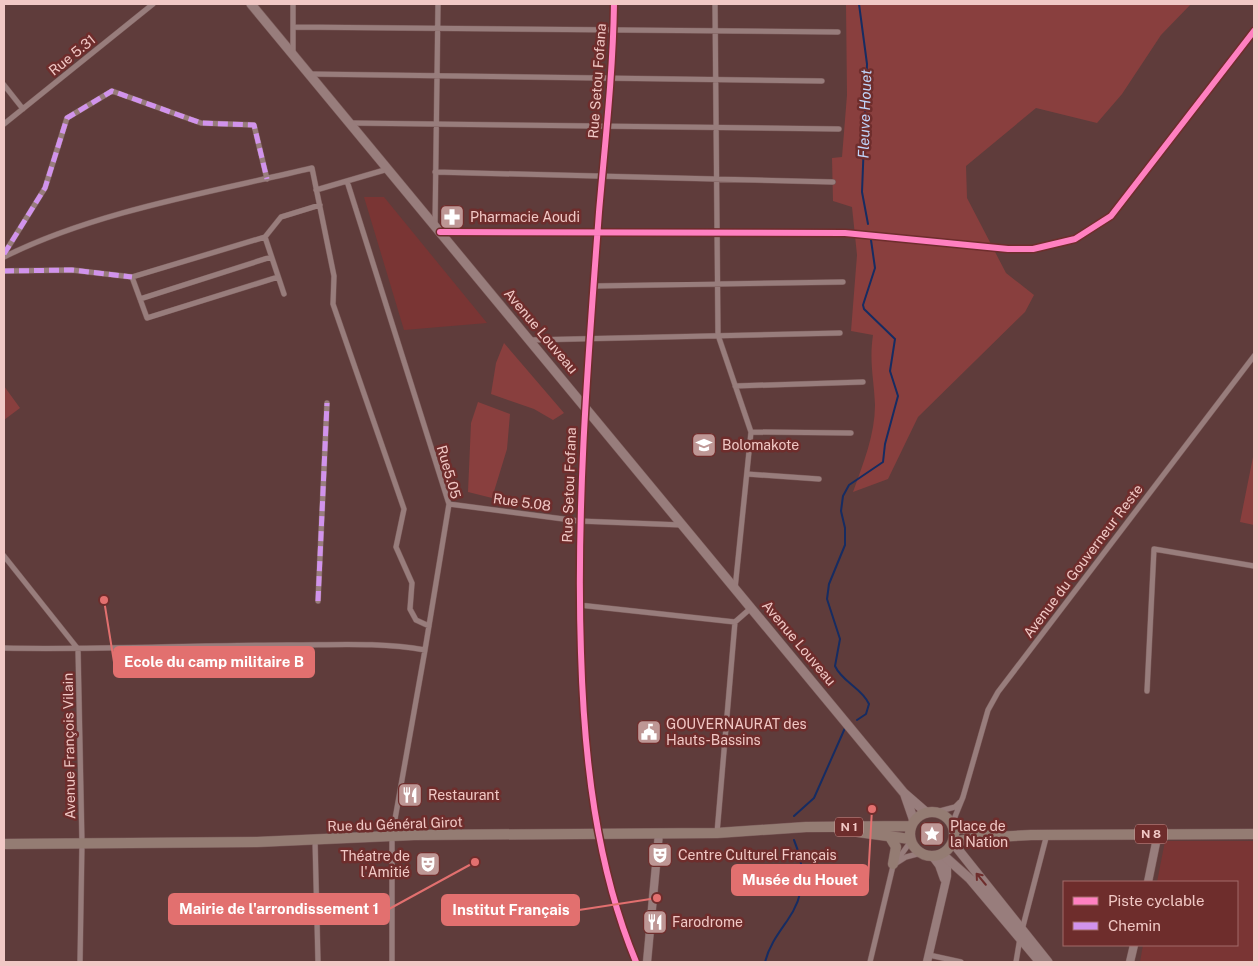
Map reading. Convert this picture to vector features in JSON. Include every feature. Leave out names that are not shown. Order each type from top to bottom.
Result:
[{"type":"highway","points":[[931,812],[944,815],[953,826],[955,842],[940,857],[921,854],[911,840],[913,824],[931,812]]},
{"type":"highway","name":"N 1","points":[[788,830],[913,824]]},
{"type":"highway","name":"N 8","points":[[953,826],[1031,831],[1047,834]]},
{"type":"highway","name":"Rue du Général Girot","points":[[4,844],[188,844],[392,836],[788,830]]},
{"type":"highway","name":"N 1","points":[[788,830],[807,832],[866,832],[911,840]]},
{"type":"highway","name":"N 8","points":[[955,842],[977,838],[1047,834],[1254,834]]},
{"type":"highway","points":[[890,837],[896,847],[893,865]]},
{"type":"main road","name":"Avenue Louveau","points":[[251,4],[904,793],[931,812]]},
{"type":"main road","name":"Avenue Louveau","points":[[904,793],[913,824]]},
{"type":"main road","points":[[955,842],[1040,962]]},
{"type":"main road","points":[[940,857],[970,879],[1048,962]]},
{"type":"street","name":"Rue 5.31","points":[[4,124],[153,4]]},
{"type":"street","points":[[293,4],[293,55]]},
{"type":"street","points":[[438,4],[435,172],[438,229],[845,233],[1008,249],[1032,249],[1075,239],[1111,216],[1254,31]]},
{"type":"street","name":"Rue Setou Fofana","points":[[614,4],[614,30],[584,405],[579,521],[579,605],[583,718],[598,833],[619,922],[636,962]]},
{"type":"street","points":[[714,4],[718,335],[751,432],[735,589]]},
{"type":"street","points":[[293,27],[838,32]]},
{"type":"street","points":[[309,74],[822,81]]},
{"type":"street","points":[[4,85],[23,109]]},
{"type":"street","points":[[4,256],[45,188],[67,118],[112,91],[201,123],[254,125],[267,179]]},
{"type":"street","points":[[350,123],[839,129]]},
{"type":"street","points":[[4,256],[36,241],[128,212],[312,168],[334,276],[333,304],[404,509],[396,547],[412,583],[410,609],[416,620],[429,626]]},
{"type":"street","points":[[316,190],[388,169]]},
{"type":"street","points":[[435,172],[833,182]]},
{"type":"street","name":"Rue5.05","points":[[347,181],[449,504],[426,650],[392,836],[392,962]]},
{"type":"street","points":[[4,271],[72,270],[132,277],[264,236],[281,217],[320,205]]},
{"type":"street","points":[[264,236],[284,294]]},
{"type":"street","points":[[140,299],[271,257]]},
{"type":"street","points":[[132,277],[147,318],[278,277]]},
{"type":"street","points":[[594,286],[844,282]]},
{"type":"street","points":[[530,340],[840,333]]},
{"type":"street","name":"Avenue du Gouverneur Reste","points":[[953,826],[988,710],[998,692],[1254,356]]},
{"type":"street","points":[[735,386],[863,382]]},
{"type":"street","points":[[318,601],[327,403]]},
{"type":"street","points":[[751,432],[851,433]]},
{"type":"street","points":[[747,474],[819,479]]},
{"type":"street","name":"Rue 5.08","points":[[449,504],[579,521],[683,525]]},
{"type":"street","points":[[1147,691],[1154,550],[1254,566]]},
{"type":"street","points":[[4,556],[78,650]]},
{"type":"street","points":[[579,605],[735,622]]},
{"type":"street","points":[[717,832],[735,622],[751,608]]},
{"type":"street","points":[[4,648],[78,650],[231,645],[388,644],[426,650]]},
{"type":"street","name":"Avenue François Vilain","points":[[78,650],[82,843],[80,962]]},
{"type":"street","points":[[931,812],[955,807],[963,797]]},
{"type":"street","points":[[647,962],[659,833]]},
{"type":"street","points":[[1016,962],[1047,834]]},
{"type":"street","points":[[1148,881],[1158,834]]},
{"type":"street","points":[[315,840],[318,962]]},
{"type":"street","points":[[870,962],[893,865],[911,840]]},
{"type":"street","points":[[893,865],[906,857],[921,854]]},
{"type":"street","points":[[940,857],[941,869],[945,880]]},
{"type":"street","points":[[940,857],[947,876],[928,959],[961,962]]},
{"type":"street","points":[[1130,962],[1134,946]]},
{"type":"shaded area","points":[[846,4],[1191,4],[1161,35],[1122,94],[1097,123],[1036,108],[966,166],[967,198],[1006,273],[1034,295],[1025,312],[918,417],[888,479],[853,492],[871,438],[875,405],[872,362],[873,335],[851,331],[857,255],[852,207],[833,201],[832,158],[842,157],[847,95]]},
{"type":"shaded area","points":[[364,197],[384,197],[487,323],[404,330]]},
{"type":"shaded area","points":[[504,343],[564,413],[553,420],[534,409],[491,394],[496,363]]},
{"type":"shaded area","points":[[4,386],[20,408],[4,420]]},
{"type":"shaded area","points":[[478,402],[510,414],[507,449],[492,498],[468,492],[471,423]]},
{"type":"shaded area","points":[[1254,452],[1254,525],[1240,522]]},
{"type":"shaded area","points":[[1165,841],[1254,841],[1254,962],[1140,962],[1143,946],[1238,946],[1238,881],[1157,881]]},
{"type":"waterway","name":"Fleuve Houet","points":[[859,4],[867,64],[862,192],[868,224]]},
{"type":"waterway","name":"Fleuve Houet","points":[[857,720],[866,714],[869,704],[866,698],[838,672],[835,666],[840,639],[827,599],[829,584],[845,545],[845,528],[841,511],[843,496],[849,485],[883,462],[885,444],[898,396],[890,371],[895,339],[864,309],[863,305],[875,268],[871,240]]},
{"type":"waterway","name":"Fleuve Houet","points":[[794,816],[814,798],[845,728]]},
{"type":"waterway","name":"Fleuve Houet","points":[[765,962],[774,940],[793,911],[801,891],[801,861],[794,840]]},
{"type":"marked path","points":[[4,254],[45,188],[67,118],[112,91],[201,123],[254,125],[267,179]]},
{"type":"marked path","points":[[4,271],[72,270],[132,277]]},
{"type":"marked path","points":[[318,601],[327,403]]},
{"type":"cycle path","points":[[614,4],[584,432],[580,543],[581,653],[585,732],[595,811],[611,888],[636,962]]},
{"type":"cycle path","points":[[440,232],[845,233],[1008,249],[1033,249],[1075,239],[1111,216],[1254,31]]},
{"type":"place","name":"Pharmacie Aoudi","points":[[452,217]]},
{"type":"place","name":"Bolomakote","points":[[704,445]]},
{"type":"place","name":"Ecole du camp militaire B","points":[[104,600]]},
{"type":"place","name":"GOUVERNAURAT des Hauts-Bassins","points":[[649,732]]},
{"type":"place","name":"Restaurant","points":[[410,795]]},
{"type":"place","name":"Musée du Houet","points":[[872,809]]},
{"type":"place","name":"Place de la Nation","points":[[932,834]]},
{"type":"place","name":"Centre Culturel Français","points":[[660,855]]},
{"type":"place","name":"Mairie de l'arrondissement 1","points":[[475,862]]},
{"type":"place","name":"Théatre de l'Amitié","points":[[428,864]]},
{"type":"place","name":"Institut Français","points":[[657,898]]},
{"type":"place","name":"Farodrome","points":[[655,922]]}]
